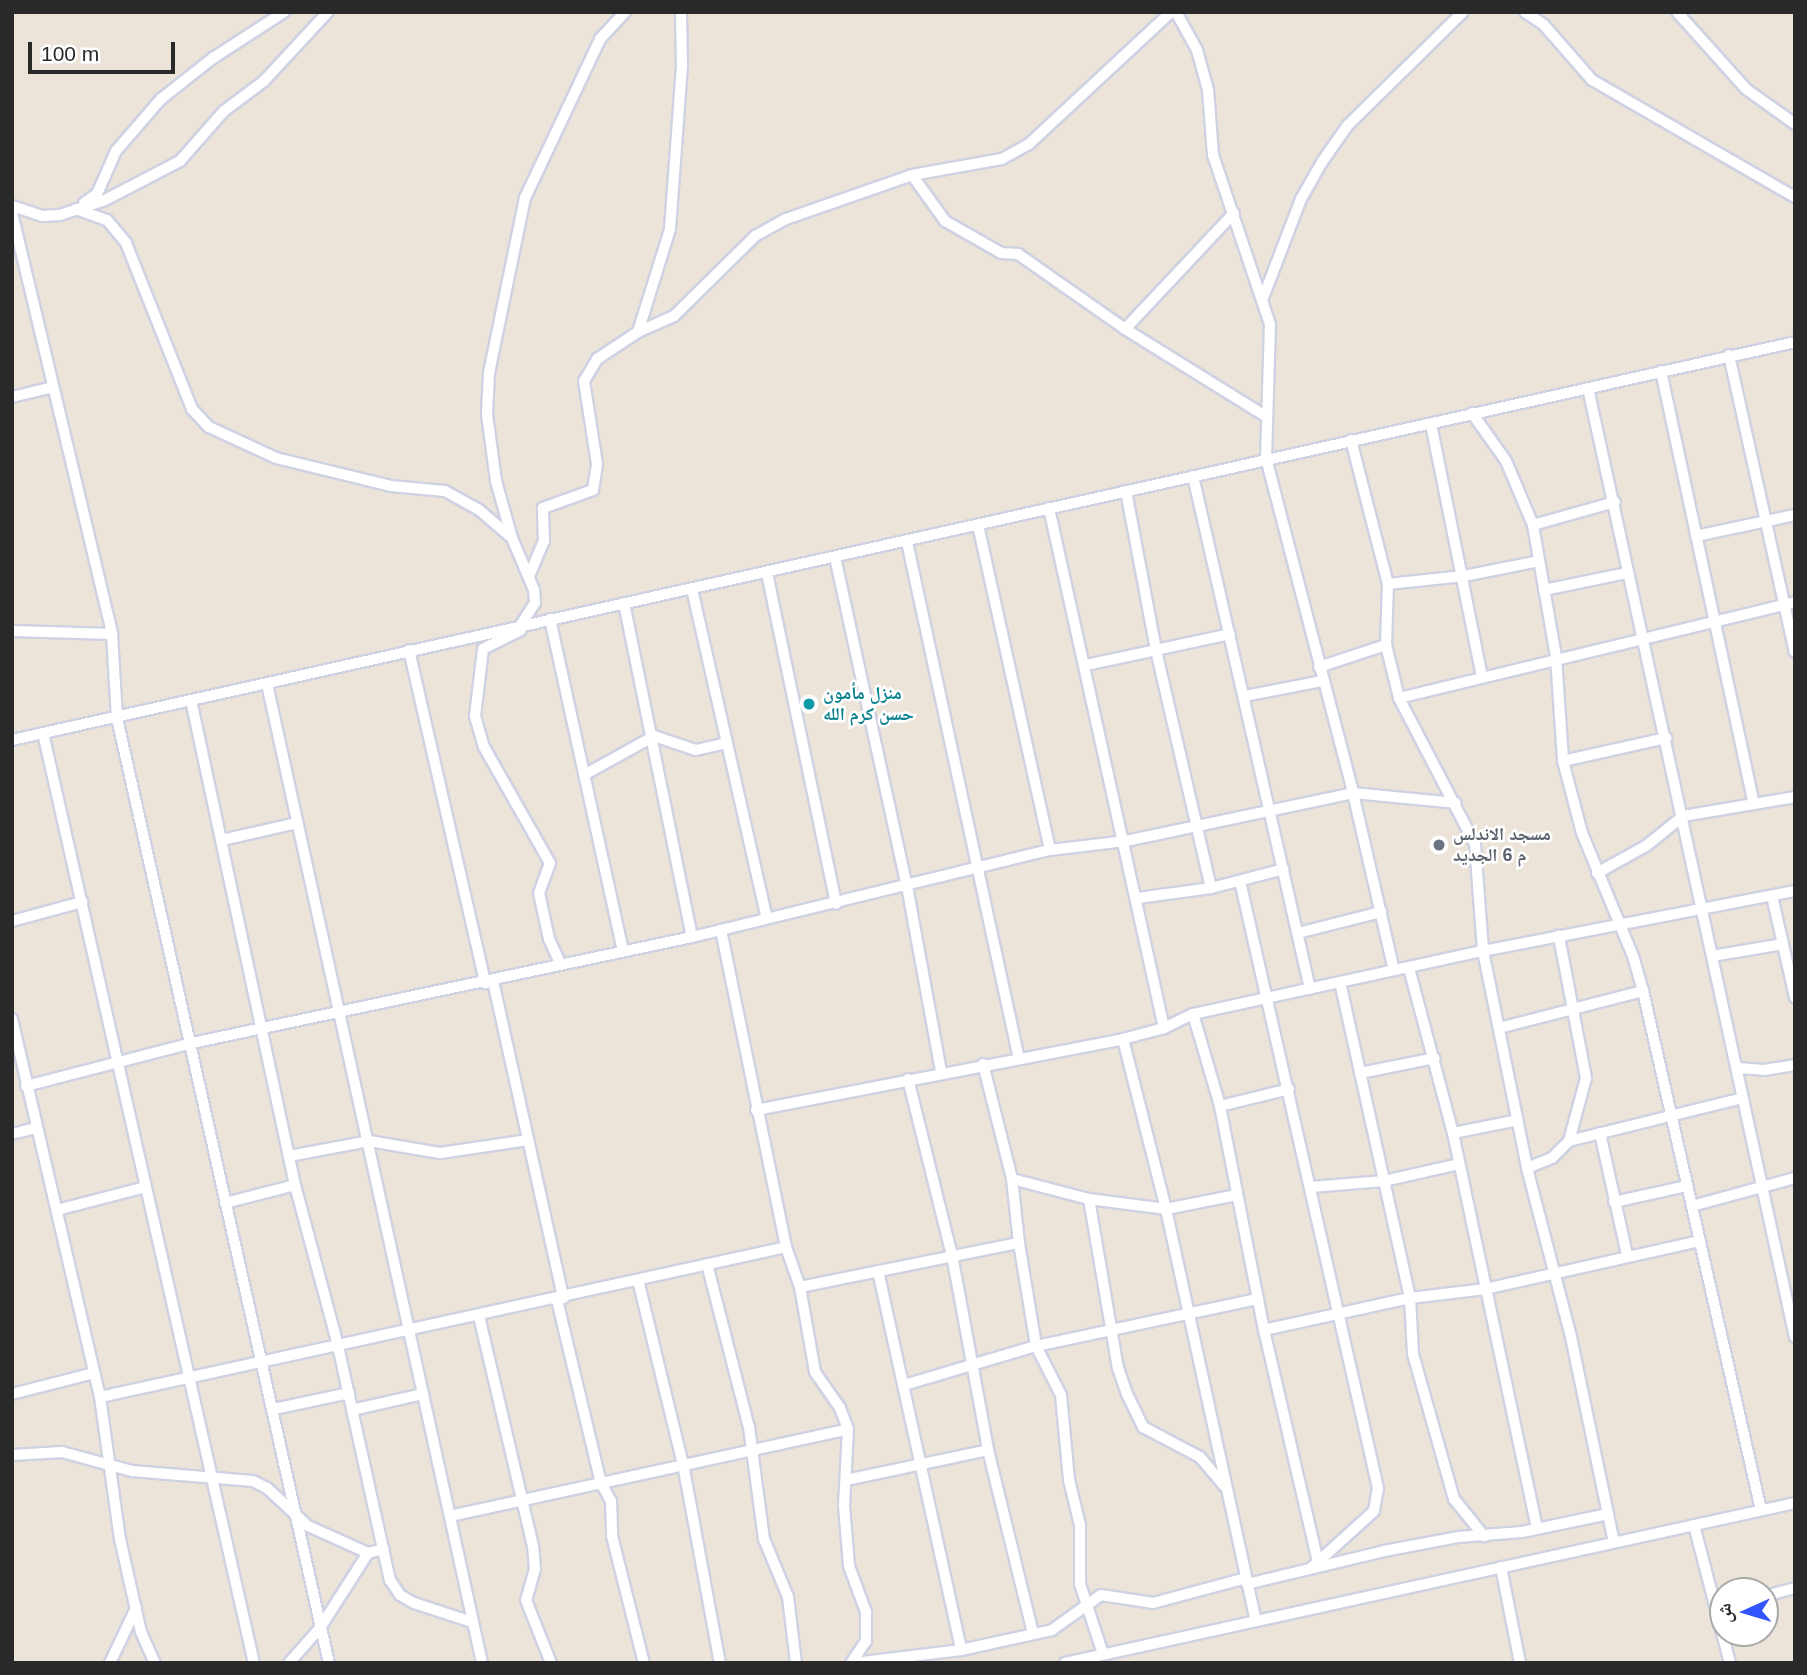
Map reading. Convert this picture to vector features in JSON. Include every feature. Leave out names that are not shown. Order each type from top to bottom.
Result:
[{"type":"street","points":[[76,209],[97,194],[116,151],[161,99],[213,58],[284,12]]},
{"type":"street","points":[[12,206],[43,216],[76,209],[105,200],[180,161],[224,111],[264,81],[328,12]]},
{"type":"street","points":[[520,626],[535,603],[529,576],[512,538],[492,458],[487,401],[489,373],[525,198],[600,39],[625,12]]},
{"type":"street","points":[[638,332],[670,229],[682,66],[681,12]]},
{"type":"street","points":[[529,576],[544,541],[543,508],[593,490],[597,464],[584,402],[588,369],[638,332],[674,316],[755,236],[814,206],[912,175],[983,164],[1029,144],[1173,12],[1197,50],[1208,90],[1213,155],[1263,298],[1272,356],[1266,458],[1353,793],[1394,970]]},
{"type":"street","points":[[1263,298],[1301,199],[1322,162],[1348,125],[1463,12]]},
{"type":"street","points":[[1525,12],[1544,25],[1592,80],[1795,197]]},
{"type":"street","points":[[1677,12],[1746,89],[1795,124]]},
{"type":"street","points":[[912,175],[945,221],[1001,253],[1018,254],[1125,329],[1267,417]]},
{"type":"street","points":[[76,209],[107,220],[126,243],[192,409],[209,427],[276,458],[391,486],[444,492],[478,509],[512,538]]},
{"type":"street","points":[[12,213],[112,634],[117,718],[329,1663]]},
{"type":"street","points":[[1125,329],[1234,213]]},
{"type":"street","points":[[12,740],[1795,342]]},
{"type":"street","points":[[1729,355],[1765,523],[1789,603],[1795,652]]},
{"type":"street","points":[[1661,372],[1754,804]]},
{"type":"street","points":[[12,397],[53,387]]},
{"type":"street","points":[[1588,388],[1795,1337]]},
{"type":"street","points":[[1472,413],[1506,461],[1533,525],[1556,657],[1563,761],[1597,873],[1633,956],[1643,992],[1761,1510]]},
{"type":"street","points":[[1431,424],[1464,576],[1482,676]]},
{"type":"street","points":[[1351,440],[1388,584],[1386,645],[1399,698],[1475,844],[1483,951],[1527,1168],[1553,1270],[1614,1542]]},
{"type":"street","points":[[1193,476],[1310,989]]},
{"type":"street","points":[[1126,491],[1156,650],[1211,888]]},
{"type":"street","points":[[1533,525],[1615,502]]},
{"type":"street","points":[[1049,508],[1126,841],[1164,1028]]},
{"type":"street","points":[[1696,536],[1795,515]]},
{"type":"street","points":[[978,525],[1050,850]]},
{"type":"street","points":[[907,541],[981,867],[1019,1059]]},
{"type":"street","points":[[835,557],[907,886],[940,1071]]},
{"type":"street","points":[[1388,584],[1464,576],[1539,561]]},
{"type":"street","points":[[767,573],[836,904]]},
{"type":"street","points":[[1544,590],[1627,573]]},
{"type":"street","points":[[692,589],[767,919]]},
{"type":"street","points":[[624,603],[654,736],[692,937]]},
{"type":"street","points":[[1399,698],[1556,657],[1644,639],[1789,603]]},
{"type":"street","points":[[551,619],[623,951]]},
{"type":"street","points":[[534,623],[483,649],[475,716],[484,747],[550,863],[539,893],[549,939],[560,963]]},
{"type":"street","points":[[12,631],[112,634]]},
{"type":"street","points":[[1086,665],[1230,634]]},
{"type":"street","points":[[1319,667],[1386,645]]},
{"type":"street","points":[[409,650],[528,1140],[601,1483],[611,1501],[612,1536],[644,1663]]},
{"type":"street","points":[[1245,696],[1322,681]]},
{"type":"street","points":[[267,684],[482,1663]]},
{"type":"street","points":[[191,700],[295,1185],[338,1346],[390,1580],[400,1595],[472,1622]]},
{"type":"street","points":[[43,733],[254,1663]]},
{"type":"street","points":[[584,775],[654,736],[696,750],[727,743]]},
{"type":"street","points":[[1563,761],[1666,738]]},
{"type":"street","points":[[26,1086],[192,1043],[692,937],[1050,850],[1126,841],[1353,793],[1456,803]]},
{"type":"street","points":[[1597,873],[1646,846],[1683,816],[1795,797]]},
{"type":"street","points":[[222,840],[297,822]]},
{"type":"street","points":[[1138,898],[1211,888],[1284,869]]},
{"type":"street","points":[[1240,880],[1378,1488],[1374,1511],[1314,1565]]},
{"type":"street","points":[[756,1110],[940,1071],[1123,1039],[1164,1028],[1193,1014],[1483,951],[1795,891]]},
{"type":"street","points":[[1772,896],[1795,997]]},
{"type":"street","points":[[12,921],[82,902]]},
{"type":"street","points":[[1298,933],[1381,912]]},
{"type":"street","points":[[721,930],[756,1110],[786,1247],[800,1287],[815,1372],[840,1408],[848,1429],[846,1480],[849,1566],[866,1612],[866,1641],[853,1663]]},
{"type":"street","points":[[1527,1168],[1552,1158],[1569,1141],[1586,1078],[1559,936]]},
{"type":"street","points":[[1712,956],[1783,944]]},
{"type":"street","points":[[1409,968],[1453,1133],[1537,1528]]},
{"type":"street","points":[[1340,982],[1410,1298],[1413,1354],[1454,1499],[1484,1536]]},
{"type":"street","points":[[1499,1027],[1643,992]]},
{"type":"street","points":[[1193,1014],[1220,1106],[1314,1565]]},
{"type":"street","points":[[12,1019],[100,1397],[108,1465],[136,1608],[155,1663]]},
{"type":"street","points":[[1123,1039],[1166,1209],[1187,1315],[1256,1621]]},
{"type":"street","points":[[1360,1073],[1435,1058]]},
{"type":"street","points":[[983,1064],[1013,1179],[1019,1243],[1036,1346],[1061,1395],[1069,1480],[1080,1525],[1080,1584],[1103,1654]]},
{"type":"street","points":[[1737,1068],[1764,1070],[1795,1065]]},
{"type":"street","points":[[908,1079],[952,1255],[988,1450],[1033,1633]]},
{"type":"street","points":[[1220,1106],[1289,1089]]},
{"type":"street","points":[[1569,1141],[1743,1098]]},
{"type":"street","points":[[1453,1133],[1518,1120]]},
{"type":"street","points":[[12,1134],[36,1128]]},
{"type":"street","points":[[1600,1133],[1627,1255]]},
{"type":"street","points":[[289,1156],[369,1141],[440,1153],[528,1140]]},
{"type":"street","points":[[1311,1187],[1384,1181],[1459,1164]]},
{"type":"street","points":[[1692,1206],[1795,1178]]},
{"type":"street","points":[[1013,1179],[1089,1199],[1166,1209],[1237,1195]]},
{"type":"street","points":[[225,1203],[295,1185]]},
{"type":"street","points":[[1614,1202],[1687,1186]]},
{"type":"street","points":[[57,1210],[146,1187]]},
{"type":"street","points":[[1089,1199],[1114,1330],[1118,1368],[1143,1427],[1200,1457],[1226,1488]]},
{"type":"street","points":[[1264,1329],[1410,1298],[1485,1289],[1553,1270],[1700,1241]]},
{"type":"street","points":[[800,1287],[1019,1243]]},
{"type":"street","points":[[100,1397],[560,1299],[786,1247]]},
{"type":"street","points":[[708,1264],[753,1450],[764,1539],[788,1597],[796,1663]]},
{"type":"street","points":[[878,1271],[961,1650]]},
{"type":"street","points":[[638,1280],[683,1464],[720,1663]]},
{"type":"street","points":[[904,1385],[971,1363],[1036,1346],[1258,1299]]},
{"type":"street","points":[[478,1316],[523,1500],[535,1561],[526,1600],[551,1663]]},
{"type":"street","points":[[12,1394],[94,1373]]},
{"type":"street","points":[[274,1409],[349,1393]]},
{"type":"street","points":[[352,1410],[423,1394]]},
{"type":"street","points":[[450,1516],[848,1429]]},
{"type":"street","points":[[846,1480],[988,1450]]},
{"type":"street","points":[[12,1455],[62,1452],[108,1465],[214,1481],[253,1481],[267,1488],[296,1517],[368,1553],[384,1549]]},
{"type":"street","points":[[1065,1663],[1795,1503]]},
{"type":"street","points":[[853,1663],[961,1650],[1061,1627],[1087,1602],[1108,1595],[1153,1603],[1384,1550],[1537,1528],[1608,1514]]},
{"type":"street","points":[[1694,1525],[1710,1577]]},
{"type":"street","points":[[289,1663],[320,1628],[368,1553]]},
{"type":"street","points":[[1501,1567],[1520,1663]]},
{"type":"street","points":[[110,1663],[136,1608]]},
{"type":"place","name":"منزل مأمون حسن كرم الله","points":[[809,704]]},
{"type":"place","name":"مسجد الاندلس م 6 الجديد","points":[[1439,845]]}]
